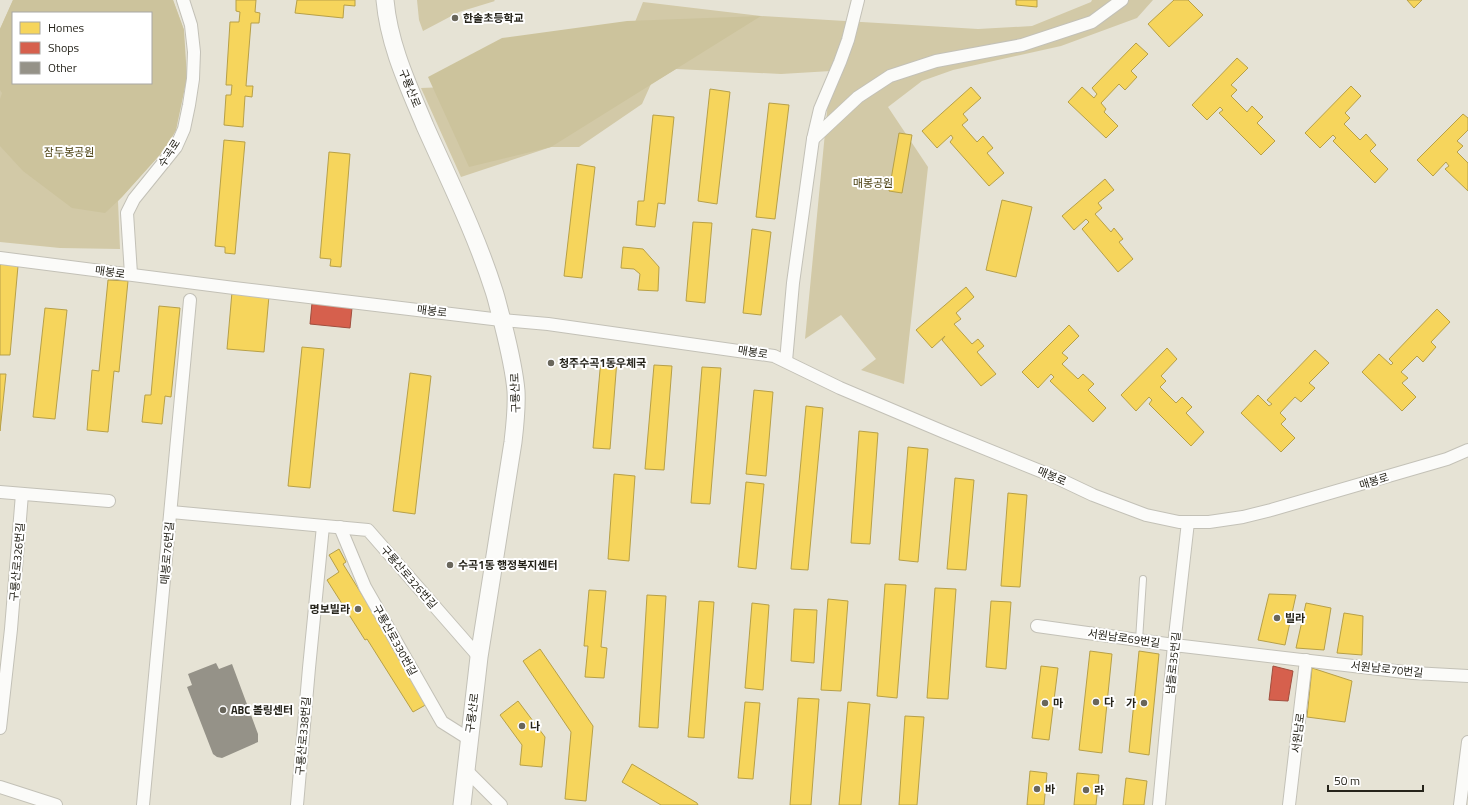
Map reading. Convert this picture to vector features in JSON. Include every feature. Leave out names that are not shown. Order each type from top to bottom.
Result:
[{"type":"street","name":"수곡로","points":[[130,274],[127,214],[134,199],[176,147],[184,130],[189,105],[193,79],[194,52],[192,25],[183,0]]},
{"type":"street","name":"구룡산로","points":[[385,0],[386,15],[395,52],[406,82],[474,238],[494,291],[514,370],[516,411],[513,442],[479,657],[462,805]]},
{"type":"street","points":[[786,361],[794,275],[813,139],[820,109],[848,40],[858,0]]},
{"type":"street","points":[[813,139],[858,97],[890,76],[936,61],[1022,44],[1092,22],[1122,0]]},
{"type":"street","name":"매봉로","points":[[0,258],[501,320],[548,324],[742,350],[774,356],[840,388],[1055,477],[1093,495],[1146,515],[1179,522],[1209,522],[1243,517],[1278,509],[1447,459],[1468,450]]},
{"type":"street","name":"매봉로76번길","points":[[143,805],[190,300]]},
{"type":"street","points":[[0,492],[109,501]]},
{"type":"street","name":"구룡산로326번길","points":[[0,728],[11,629],[22,494]]},
{"type":"street","name":"구룡산로326번길","points":[[171,512],[368,530],[479,657]]},
{"type":"street","name":"남들로35번길","points":[[1159,805],[1174,645],[1188,522]]},
{"type":"street","name":"구룡산로338번길","points":[[297,805],[323,526]]},
{"type":"street","name":"구룡산로330번길","points":[[340,527],[365,587],[442,722],[469,739]]},
{"type":"street","name":"서원남로69번길","points":[[1037,626],[1174,645],[1306,660]]},
{"type":"street","name":"서원남로70번길","points":[[1306,660],[1413,673],[1468,676]]},
{"type":"street","name":"서원남로","points":[[1289,805],[1306,660]]},
{"type":"street","points":[[1460,805],[1468,742]]},
{"type":"street","points":[[465,769],[501,805]]},
{"type":"street","points":[[0,787],[56,805]]},
{"type":"lane","points":[[1139,640],[1143,579]]},
{"type":"green space","name":"잠두봉공원","points":[[13,0],[173,0],[184,30],[176,130],[165,149],[118,201],[120,249],[60,248],[0,242],[0,29]]},
{"type":"green space","name":"잠두봉공원","points":[[13,0],[173,0],[184,30],[187,78],[176,130],[165,149],[122,197],[105,213],[72,208],[23,171],[0,146],[0,99],[2,93],[0,90],[0,29]]},
{"type":"green space","points":[[417,0],[495,1],[459,12],[423,31],[419,20]]},
{"type":"green space","name":"매봉공원","points":[[1092,0],[1153,0],[1137,18],[1061,46],[953,70],[922,81],[888,107],[928,167],[904,384],[861,370],[876,359],[841,315],[805,339],[831,71],[781,74],[676,69],[651,84],[642,104],[579,147],[551,147],[461,177],[421,88],[598,81],[619,62],[643,2],[761,16],[978,29],[1032,26],[1091,2]]},
{"type":"green space","points":[[761,16],[551,147],[469,167],[428,77],[502,38],[627,21]]},
{"type":"building: Homes","points":[[236,0],[256,0],[255,12],[260,13],[259,23],[251,23],[246,86],[253,86],[252,97],[245,96],[243,127],[224,125],[226,95],[231,95],[232,85],[226,85],[230,22],[239,22],[240,12],[236,11]]},
{"type":"building: Homes","points":[[297,0],[355,0],[355,6],[344,5],[343,18],[295,13]]},
{"type":"building: Homes","points":[[1016,0],[1037,0],[1037,7],[1016,5]]},
{"type":"building: Homes","points":[[1174,0],[1188,0],[1203,15],[1169,47],[1148,24]]},
{"type":"building: Homes","points":[[1407,0],[1422,0],[1414,8]]},
{"type":"building: Homes","points":[[1136,43],[1148,54],[1131,71],[1137,77],[1125,90],[1119,84],[1101,103],[1106,109],[1104,112],[1118,126],[1106,138],[1068,102],[1082,87],[1094,98],[1097,94],[1092,88]]},
{"type":"building: Homes","points":[[1237,58],[1248,68],[1231,85],[1237,90],[1231,96],[1247,112],[1252,106],[1263,117],[1257,123],[1275,141],[1261,155],[1219,113],[1223,110],[1220,107],[1207,120],[1192,105]]},
{"type":"building: Homes","points":[[1351,86],[1361,96],[1345,113],[1350,118],[1344,124],[1360,140],[1366,134],[1376,145],[1370,151],[1388,169],[1375,183],[1333,141],[1336,138],[1333,135],[1320,148],[1305,133]]},
{"type":"building: Homes","points":[[971,87],[981,98],[963,114],[968,120],[962,125],[977,142],[983,136],[993,148],[987,153],[1004,173],[989,186],[950,142],[953,138],[951,135],[937,148],[922,131]]},
{"type":"building: Homes","points":[[710,89],[730,92],[717,204],[698,201]]},
{"type":"building: Homes","points":[[769,103],[789,105],[775,219],[756,217]]},
{"type":"building: Homes","points":[[1463,114],[1468,118],[1468,130],[1457,141],[1463,146],[1457,152],[1468,163],[1468,191],[1445,169],[1449,166],[1446,162],[1433,176],[1417,160]]},
{"type":"building: Homes","points":[[653,115],[674,117],[665,204],[658,203],[655,227],[636,225],[638,201],[644,201]]},
{"type":"building: Homes","points":[[899,133],[912,135],[902,193],[889,191]]},
{"type":"building: Homes","points":[[224,140],[245,142],[235,254],[225,253],[225,247],[215,246]]},
{"type":"building: Homes","points":[[329,152],[350,154],[341,267],[330,266],[331,259],[320,258]]},
{"type":"building: Homes","points":[[577,164],[595,167],[582,278],[564,276]]},
{"type":"building: Homes","points":[[1105,179],[1114,190],[1098,203],[1102,208],[1095,214],[1111,232],[1114,228],[1123,239],[1119,242],[1133,259],[1118,272],[1082,229],[1089,222],[1086,219],[1074,230],[1062,216]]},
{"type":"building: Homes","points":[[1002,200],[1032,207],[1016,277],[986,270]]},
{"type":"building: Homes","points":[[693,222],[712,223],[705,303],[686,301]]},
{"type":"building: Homes","points":[[752,229],[771,232],[761,315],[743,313]]},
{"type":"building: Homes","points":[[623,247],[643,249],[659,267],[658,291],[638,290],[640,274],[634,269],[621,268]]},
{"type":"building: Homes","points":[[0,264],[18,266],[10,355],[0,355]]},
{"type":"building: Homes","points":[[108,280],[128,281],[119,372],[114,371],[108,432],[87,430],[92,370],[99,371]]},
{"type":"building: Homes","points":[[966,287],[974,297],[956,313],[961,319],[954,324],[972,344],[978,339],[984,346],[977,352],[996,374],[981,386],[942,340],[945,336],[932,348],[916,330]]},
{"type":"building: Homes","points":[[232,292],[269,296],[264,352],[227,349]]},
{"type":"building: Homes","points":[[159,306],[180,308],[171,397],[165,396],[162,424],[142,422],[145,395],[151,395]]},
{"type":"building: Homes","points":[[45,308],[67,310],[55,419],[33,417]]},
{"type":"building: Homes","points":[[1437,309],[1450,322],[1431,342],[1436,347],[1423,362],[1417,356],[1401,372],[1408,378],[1402,383],[1416,397],[1402,411],[1362,372],[1379,354],[1391,365],[1393,363],[1389,359]]},
{"type":"building: Homes","points":[[1069,325],[1079,336],[1062,353],[1068,358],[1062,364],[1078,379],[1083,374],[1094,384],[1088,390],[1106,408],[1093,422],[1050,381],[1054,377],[1051,374],[1038,388],[1022,372]]},
{"type":"building: Homes","points":[[302,347],[324,349],[310,488],[288,486]]},
{"type":"building: Homes","points":[[1167,348],[1177,359],[1161,376],[1166,381],[1160,387],[1176,403],[1182,397],[1192,407],[1186,413],[1204,432],[1191,446],[1149,404],[1152,400],[1149,397],[1136,411],[1121,395]]},
{"type":"building: Homes","points":[[1315,350],[1329,363],[1309,383],[1315,388],[1301,402],[1295,397],[1280,413],[1286,419],[1281,424],[1295,438],[1281,452],[1241,413],[1258,395],[1269,406],[1272,404],[1267,400]]},
{"type":"building: Homes","points":[[601,359],[617,360],[610,449],[593,448]]},
{"type":"building: Homes","points":[[654,365],[672,366],[664,470],[645,469]]},
{"type":"building: Homes","points":[[702,367],[721,368],[710,504],[691,503]]},
{"type":"building: Homes","points":[[410,373],[431,376],[415,514],[393,511]]},
{"type":"building: Homes","points":[[0,374],[6,374],[0,431]]},
{"type":"building: Homes","points":[[754,390],[773,392],[766,476],[746,474]]},
{"type":"building: Homes","points":[[806,406],[823,408],[808,570],[791,569]]},
{"type":"building: Homes","points":[[859,431],[878,433],[870,544],[851,543]]},
{"type":"building: Homes","points":[[908,447],[928,449],[918,562],[899,560]]},
{"type":"building: Homes","points":[[614,474],[635,476],[629,561],[608,559]]},
{"type":"building: Homes","points":[[955,478],[974,480],[966,570],[947,569]]},
{"type":"building: Homes","points":[[746,482],[764,484],[756,569],[738,567]]},
{"type":"building: Homes","points":[[1008,493],[1027,495],[1020,587],[1001,586]]},
{"type":"building: Homes","name":"명보빌라","points":[[339,549],[346,562],[343,564],[429,703],[413,712],[367,639],[365,640],[327,580],[339,572],[329,555]]},
{"type":"building: Homes","points":[[885,584],[906,585],[897,698],[877,696]]},
{"type":"building: Homes","points":[[935,588],[956,589],[948,699],[927,698]]},
{"type":"building: Homes","points":[[589,590],[606,591],[601,647],[607,648],[604,678],[585,677],[588,646],[584,646]]},
{"type":"building: Homes","name":"빌라","points":[[1269,594],[1296,595],[1285,645],[1258,640]]},
{"type":"building: Homes","points":[[647,595],[666,596],[658,728],[639,727]]},
{"type":"building: Homes","points":[[828,599],[848,601],[841,691],[821,690]]},
{"type":"building: Homes","points":[[699,601],[714,602],[704,738],[688,737]]},
{"type":"building: Homes","points":[[991,601],[1011,602],[1006,669],[986,667]]},
{"type":"building: Homes","points":[[752,603],[769,605],[763,690],[745,688]]},
{"type":"building: Homes","name":"빌라","points":[[1306,603],[1331,608],[1324,650],[1296,648]]},
{"type":"building: Homes","points":[[794,609],[817,610],[814,663],[791,661]]},
{"type":"building: Homes","points":[[1344,613],[1363,616],[1362,655],[1337,653]]},
{"type":"building: Homes","points":[[540,649],[593,726],[586,801],[565,799],[571,732],[523,661]]},
{"type":"building: Homes","name":"다","points":[[1090,651],[1112,654],[1102,753],[1079,750]]},
{"type":"building: Homes","name":"가","points":[[1139,651],[1159,654],[1149,755],[1129,752]]},
{"type":"building: Homes","name":"마","points":[[1041,666],[1058,668],[1049,740],[1032,738]]},
{"type":"building: Homes","points":[[1312,668],[1352,681],[1345,722],[1307,717]]},
{"type":"building: Homes","points":[[798,698],[819,699],[811,805],[790,805]]},
{"type":"building: Homes","name":"나","points":[[518,701],[545,737],[542,767],[520,765],[522,745],[500,715]]},
{"type":"building: Homes","points":[[745,702],[760,703],[753,779],[738,778]]},
{"type":"building: Homes","points":[[848,702],[870,704],[861,805],[839,805]]},
{"type":"building: Homes","points":[[905,716],[924,717],[917,805],[899,805]]},
{"type":"building: Homes","points":[[632,764],[698,805],[661,805],[622,782]]},
{"type":"building: Homes","name":"바","points":[[1030,771],[1047,773],[1044,805],[1027,805]]},
{"type":"building: Homes","name":"라","points":[[1077,773],[1099,775],[1096,805],[1074,805]]},
{"type":"building: Homes","points":[[1126,778],[1147,781],[1144,805],[1123,805]]},
{"type":"building: Shops","points":[[312,303],[352,308],[350,328],[310,324]]},
{"type":"building: Shops","points":[[1273,666],[1293,671],[1288,701],[1269,700]]},
{"type":"building: Other","name":"ABC 볼링센터","points":[[216,663],[219,669],[232,664],[258,734],[258,742],[222,758],[213,754],[187,687],[192,685],[188,674]]},
{"type":"place","name":"한솔초등학교","points":[[455,18]]},
{"type":"place","name":"청주수곡1동우체국","points":[[551,363]]},
{"type":"place","name":"수곡1동 행정복지센터","points":[[450,565]]},
{"type":"place","name":"명보빌라","points":[[358,609]]},
{"type":"place","name":"빌라","points":[[1277,618]]},
{"type":"place","name":"다","points":[[1096,702]]},
{"type":"place","name":"마","points":[[1045,703]]},
{"type":"place","name":"가","points":[[1144,703]]},
{"type":"place","name":"ABC 볼링센터","points":[[223,710]]},
{"type":"place","name":"나","points":[[522,726]]},
{"type":"place","name":"바","points":[[1037,789]]},
{"type":"place","name":"라","points":[[1086,790]]}]
